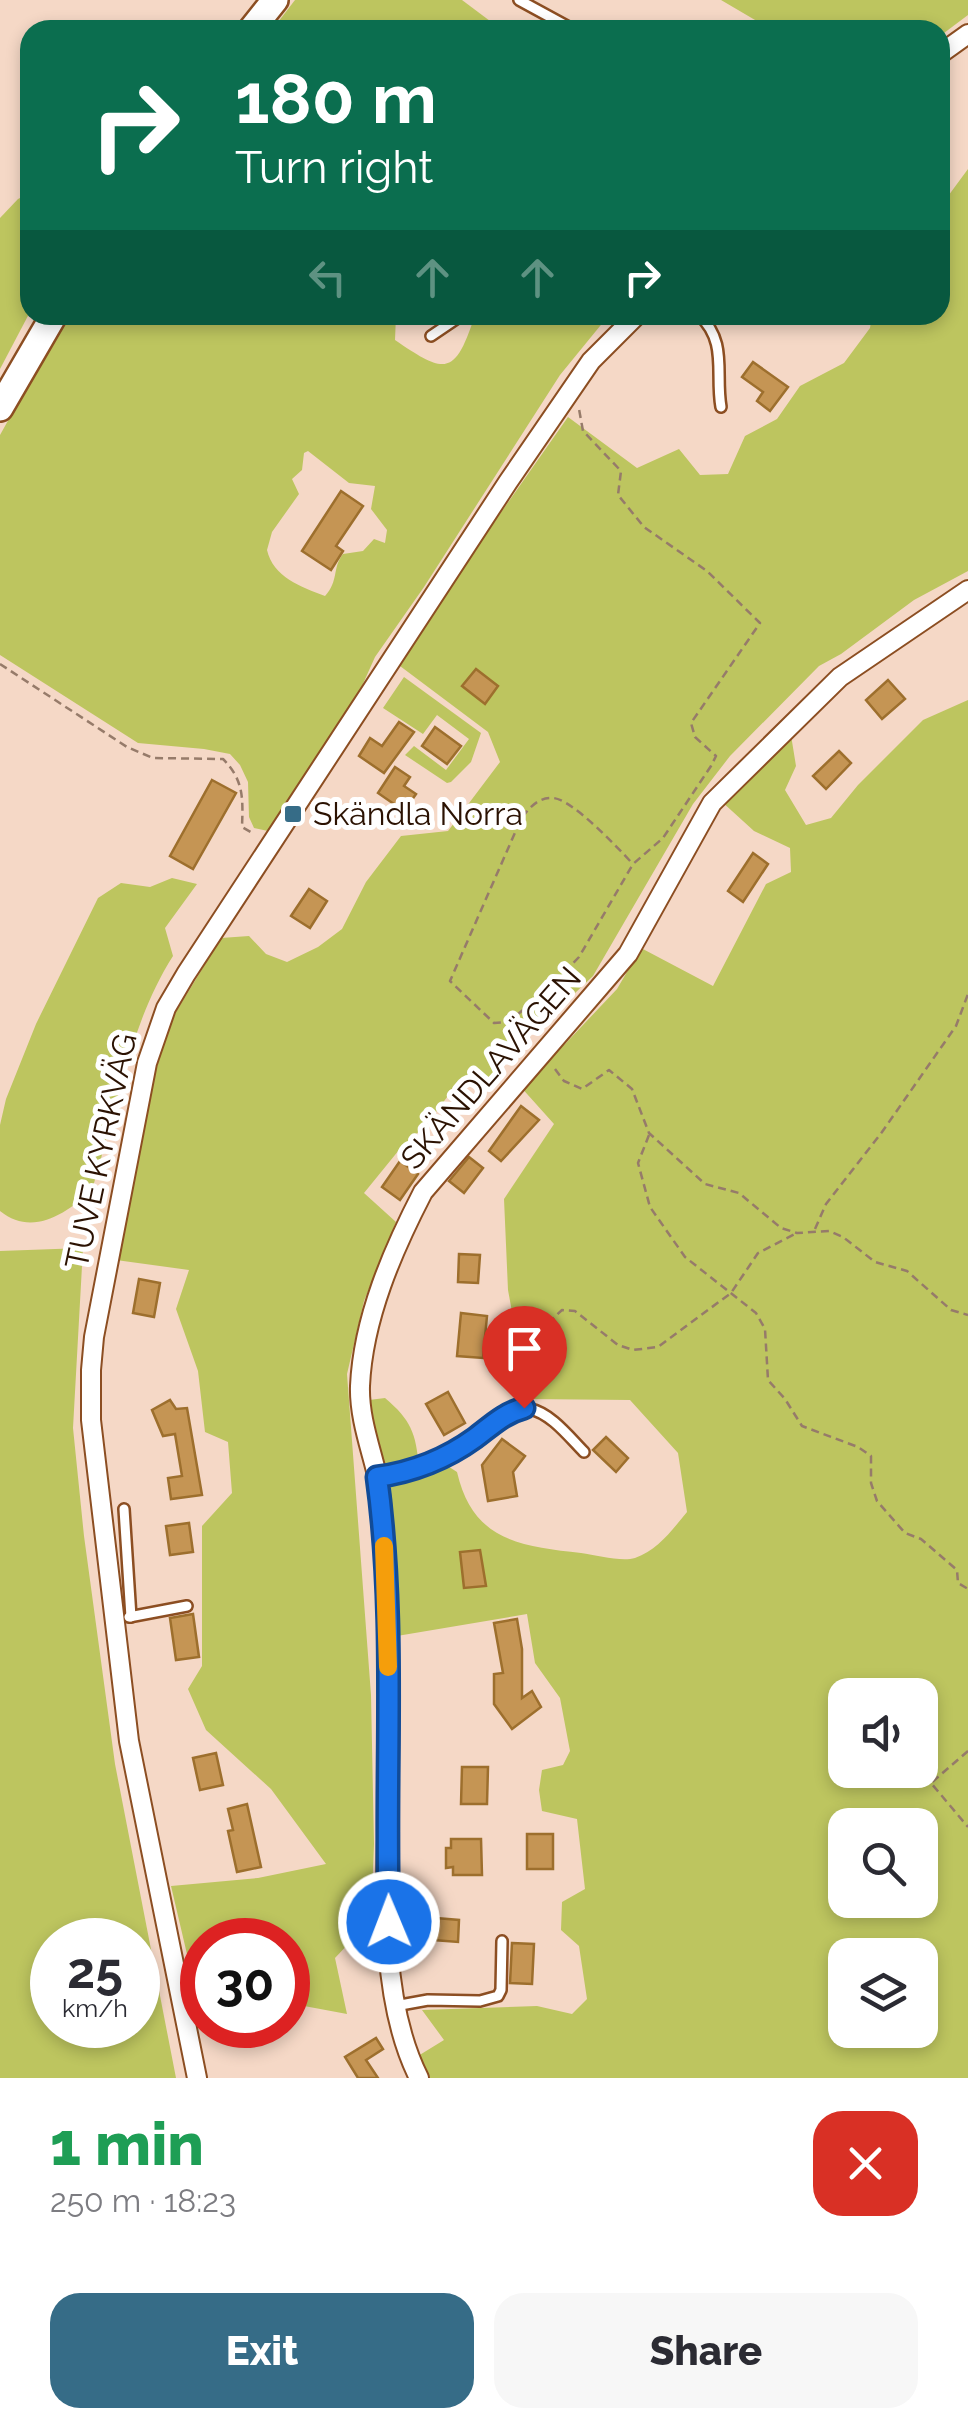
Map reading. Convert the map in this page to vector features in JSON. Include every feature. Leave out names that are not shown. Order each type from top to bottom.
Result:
[{"type":"main road","points":[[260,20],[276,0]]},
{"type":"main road","points":[[0,408],[48,325]]},
{"type":"street","name":"TUVE KYRKVÄG","points":[[196,2078],[129,1740],[124,1618],[94,1447],[91,1370],[151,1047],[166,1008],[272,845],[564,400],[621,325]]},
{"type":"street","name":"SKÄNDLAVÄGEN","points":[[419,2078],[394,2006],[388,1954],[388,1638],[382,1514],[360,1388],[382,1285],[423,1192],[628,954],[712,802],[840,677],[968,590]]},
{"type":"lane","points":[[519,0],[556,20]]},
{"type":"lane","points":[[432,336],[448,325]]},
{"type":"lane","points":[[708,325],[720,348],[721,408]]},
{"type":"lane","points":[[377,1477],[415,1470],[457,1450],[497,1420],[524,1408],[535,1409],[584,1452]]},
{"type":"lane","points":[[124,1508],[124,1618],[186,1606]]},
{"type":"lane","points":[[394,2006],[498,1996],[502,1941]]},
{"type":"path","points":[[564,400],[579,408],[582,431],[621,471],[618,495],[644,528],[707,571],[760,623],[691,723],[694,737],[716,756],[690,802],[663,838],[633,864],[579,957],[508,1022],[494,1023],[450,981],[521,819],[537,802],[563,800],[633,864]]},
{"type":"path","points":[[0,664],[128,748],[152,758],[223,759],[236,771],[242,788],[242,827],[272,845]]},
{"type":"path","points":[[544,993],[543,1002],[548,1010],[570,1022]]},
{"type":"path","points":[[814,1230],[826,1204],[956,1026],[968,994]]},
{"type":"path","points":[[554,1064],[555,1073],[576,1088],[589,1087],[608,1070],[618,1076],[632,1089],[650,1133],[704,1184],[738,1193],[781,1228],[796,1234]]},
{"type":"path","points":[[650,1133],[638,1163],[650,1207],[685,1258],[756,1313],[765,1329],[768,1380],[802,1426],[858,1447],[871,1456],[870,1482],[877,1501],[905,1534],[921,1539],[946,1558],[957,1570],[958,1583],[968,1589]]},
{"type":"path","points":[[548,1322],[562,1310],[575,1312],[618,1345],[644,1350],[658,1348],[677,1330],[731,1294],[758,1253],[796,1234],[814,1230],[843,1237],[875,1262],[907,1271],[951,1310],[968,1315]]},
{"type":"path","points":[[968,1751],[930,1782],[968,1827]]},
{"type":"green space","points":[[295,0],[462,0],[489,20],[280,20]]},
{"type":"green space","points":[[721,0],[968,0],[968,15],[950,28],[950,20],[755,20]]},
{"type":"green space","points":[[968,169],[968,571],[914,600],[819,666],[730,756],[693,804],[593,976],[555,1012],[490,1061],[496,1078],[459,1081],[427,1124],[399,1150],[364,1193],[396,1222],[364,1301],[347,1374],[371,1695],[371,1920],[335,1958],[347,2014],[310,2007],[310,1918],[180,1918],[180,1924],[171,1886],[258,1878],[326,1864],[271,1789],[206,1730],[188,1689],[202,1666],[202,1526],[232,1493],[228,1442],[205,1432],[198,1371],[176,1309],[189,1270],[116,1260],[148,1079],[168,1025],[221,938],[249,936],[266,954],[287,962],[318,947],[342,929],[366,882],[401,836],[448,831],[500,762],[488,732],[400,666],[568,417],[637,468],[679,449],[700,475],[728,474],[745,436],[777,419],[800,386],[844,363],[870,325],[950,325],[950,193]]},
{"type":"green space","points":[[18,199],[20,325],[23,325],[0,369],[0,218]]},
{"type":"green space","points":[[61,325],[396,325],[395,340],[426,359],[447,364],[461,350],[472,325],[601,325],[560,375],[375,657],[362,686],[268,831],[254,828],[249,817],[248,782],[230,754],[138,743],[0,655],[0,435]],"holes":[[[308,451],[349,483],[375,486],[371,509],[387,530],[385,543],[374,539],[363,551],[343,554],[325,596],[298,585],[275,567],[267,550],[272,532],[299,494],[292,479],[302,470],[304,453]]]},
{"type":"green space","points":[[404,677],[481,733],[471,762],[451,782],[405,755],[414,746],[446,770],[469,739],[437,715],[423,734],[383,708]]},
{"type":"green space","points":[[968,700],[968,2078],[428,2078],[418,2056],[444,2040],[422,2010],[537,2006],[572,2014],[587,1999],[579,1946],[561,1930],[562,1902],[585,1889],[577,1819],[542,1811],[542,1770],[563,1765],[570,1751],[560,1698],[535,1663],[527,1614],[391,1637],[390,1483],[374,1439],[369,1400],[385,1398],[401,1413],[414,1436],[419,1467],[440,1461],[457,1472],[475,1513],[502,1536],[519,1542],[609,1558],[635,1558],[658,1545],[687,1512],[678,1453],[630,1400],[528,1399],[508,1290],[504,1199],[554,1124],[519,1085],[617,989],[641,948],[713,986],[766,884],[791,872],[790,848],[754,831],[721,801],[790,729],[796,766],[785,790],[806,825],[831,818],[923,720]]},
{"type":"green space","points":[[172,878],[197,884],[165,928],[173,956],[134,1040],[92,1190],[48,1219],[12,1219],[0,1211],[0,1125],[6,1099],[36,1024],[98,898],[121,883],[150,887]]},
{"type":"green space","points":[[83,1248],[73,1428],[115,1764],[145,1918],[30,1918],[30,2048],[160,2048],[160,1996],[176,2078],[0,2078],[0,1251]]},
{"type":"building","points":[[753,362],[788,387],[770,411],[757,401],[763,392],[742,377]]},
{"type":"building","points":[[341,491],[363,506],[336,546],[343,551],[331,570],[302,551]]},
{"type":"building","points":[[476,669],[498,686],[485,704],[462,686]]},
{"type":"building","points":[[888,680],[905,699],[882,719],[866,700]]},
{"type":"building","points":[[399,722],[414,732],[384,773],[359,756],[370,738],[382,746]]},
{"type":"building","points":[[435,727],[461,746],[447,764],[422,746]]},
{"type":"building","points":[[839,751],[851,763],[826,789],[813,776]]},
{"type":"building","points":[[395,767],[410,777],[404,786],[416,794],[404,811],[378,793]]},
{"type":"building","points":[[212,780],[236,793],[193,869],[170,856]]},
{"type":"building","points":[[753,853],[768,864],[743,902],[728,891]]},
{"type":"building","points":[[309,889],[327,901],[310,928],[291,916]]},
{"type":"building","points":[[521,1106],[539,1120],[501,1161],[489,1151]]},
{"type":"building","points":[[469,1157],[483,1168],[464,1193],[449,1181]]},
{"type":"building","points":[[400,1161],[418,1174],[400,1200],[382,1187]]},
{"type":"building","points":[[459,1254],[480,1255],[478,1283],[458,1282]]},
{"type":"building","points":[[139,1279],[160,1283],[154,1317],[133,1313]]},
{"type":"building","points":[[461,1313],[487,1316],[483,1358],[457,1356]]},
{"type":"building","points":[[448,1392],[465,1423],[444,1435],[426,1404]]},
{"type":"building","points":[[170,1400],[176,1409],[187,1408],[202,1495],[171,1499],[168,1478],[182,1476],[175,1434],[163,1436],[152,1410]]},
{"type":"building","points":[[606,1437],[628,1458],[616,1472],[593,1450]]},
{"type":"building","points":[[502,1439],[525,1456],[513,1472],[517,1496],[488,1501],[482,1465]]},
{"type":"building","points":[[189,1523],[193,1552],[170,1555],[166,1526]]},
{"type":"building","points":[[480,1550],[486,1586],[464,1588],[460,1552]]},
{"type":"building","points":[[193,1614],[199,1657],[176,1660],[170,1618]]},
{"type":"building","points":[[517,1619],[522,1649],[522,1698],[532,1691],[541,1707],[512,1729],[494,1704],[494,1674],[503,1673],[494,1623]]},
{"type":"building","points":[[216,1753],[223,1785],[200,1790],[193,1758]]},
{"type":"building","points":[[462,1767],[488,1767],[487,1804],[461,1804]]},
{"type":"building","points":[[247,1804],[261,1867],[237,1872],[228,1831],[233,1830],[228,1809]]},
{"type":"building","points":[[527,1834],[553,1834],[553,1869],[527,1869]]},
{"type":"building","points":[[451,1839],[481,1839],[482,1875],[453,1875],[453,1867],[446,1868],[446,1848],[451,1848]]},
{"type":"building","points":[[436,1918],[459,1920],[458,1942],[434,1940]]},
{"type":"building","points":[[512,1943],[534,1944],[532,1984],[510,1983]]},
{"type":"building","points":[[376,2038],[383,2049],[366,2060],[378,2078],[358,2078],[345,2057]]},
{"type":"slow traffic","points":[[384,1546],[388,1667]]},
{"type":"place","name":"Skändla Norra","points":[[293,814]]},
{"type":"route","points":[[389,1922],[390,1725],[386,1580],[377,1477],[415,1470],[457,1450],[513,1410],[524,1408]]}]
